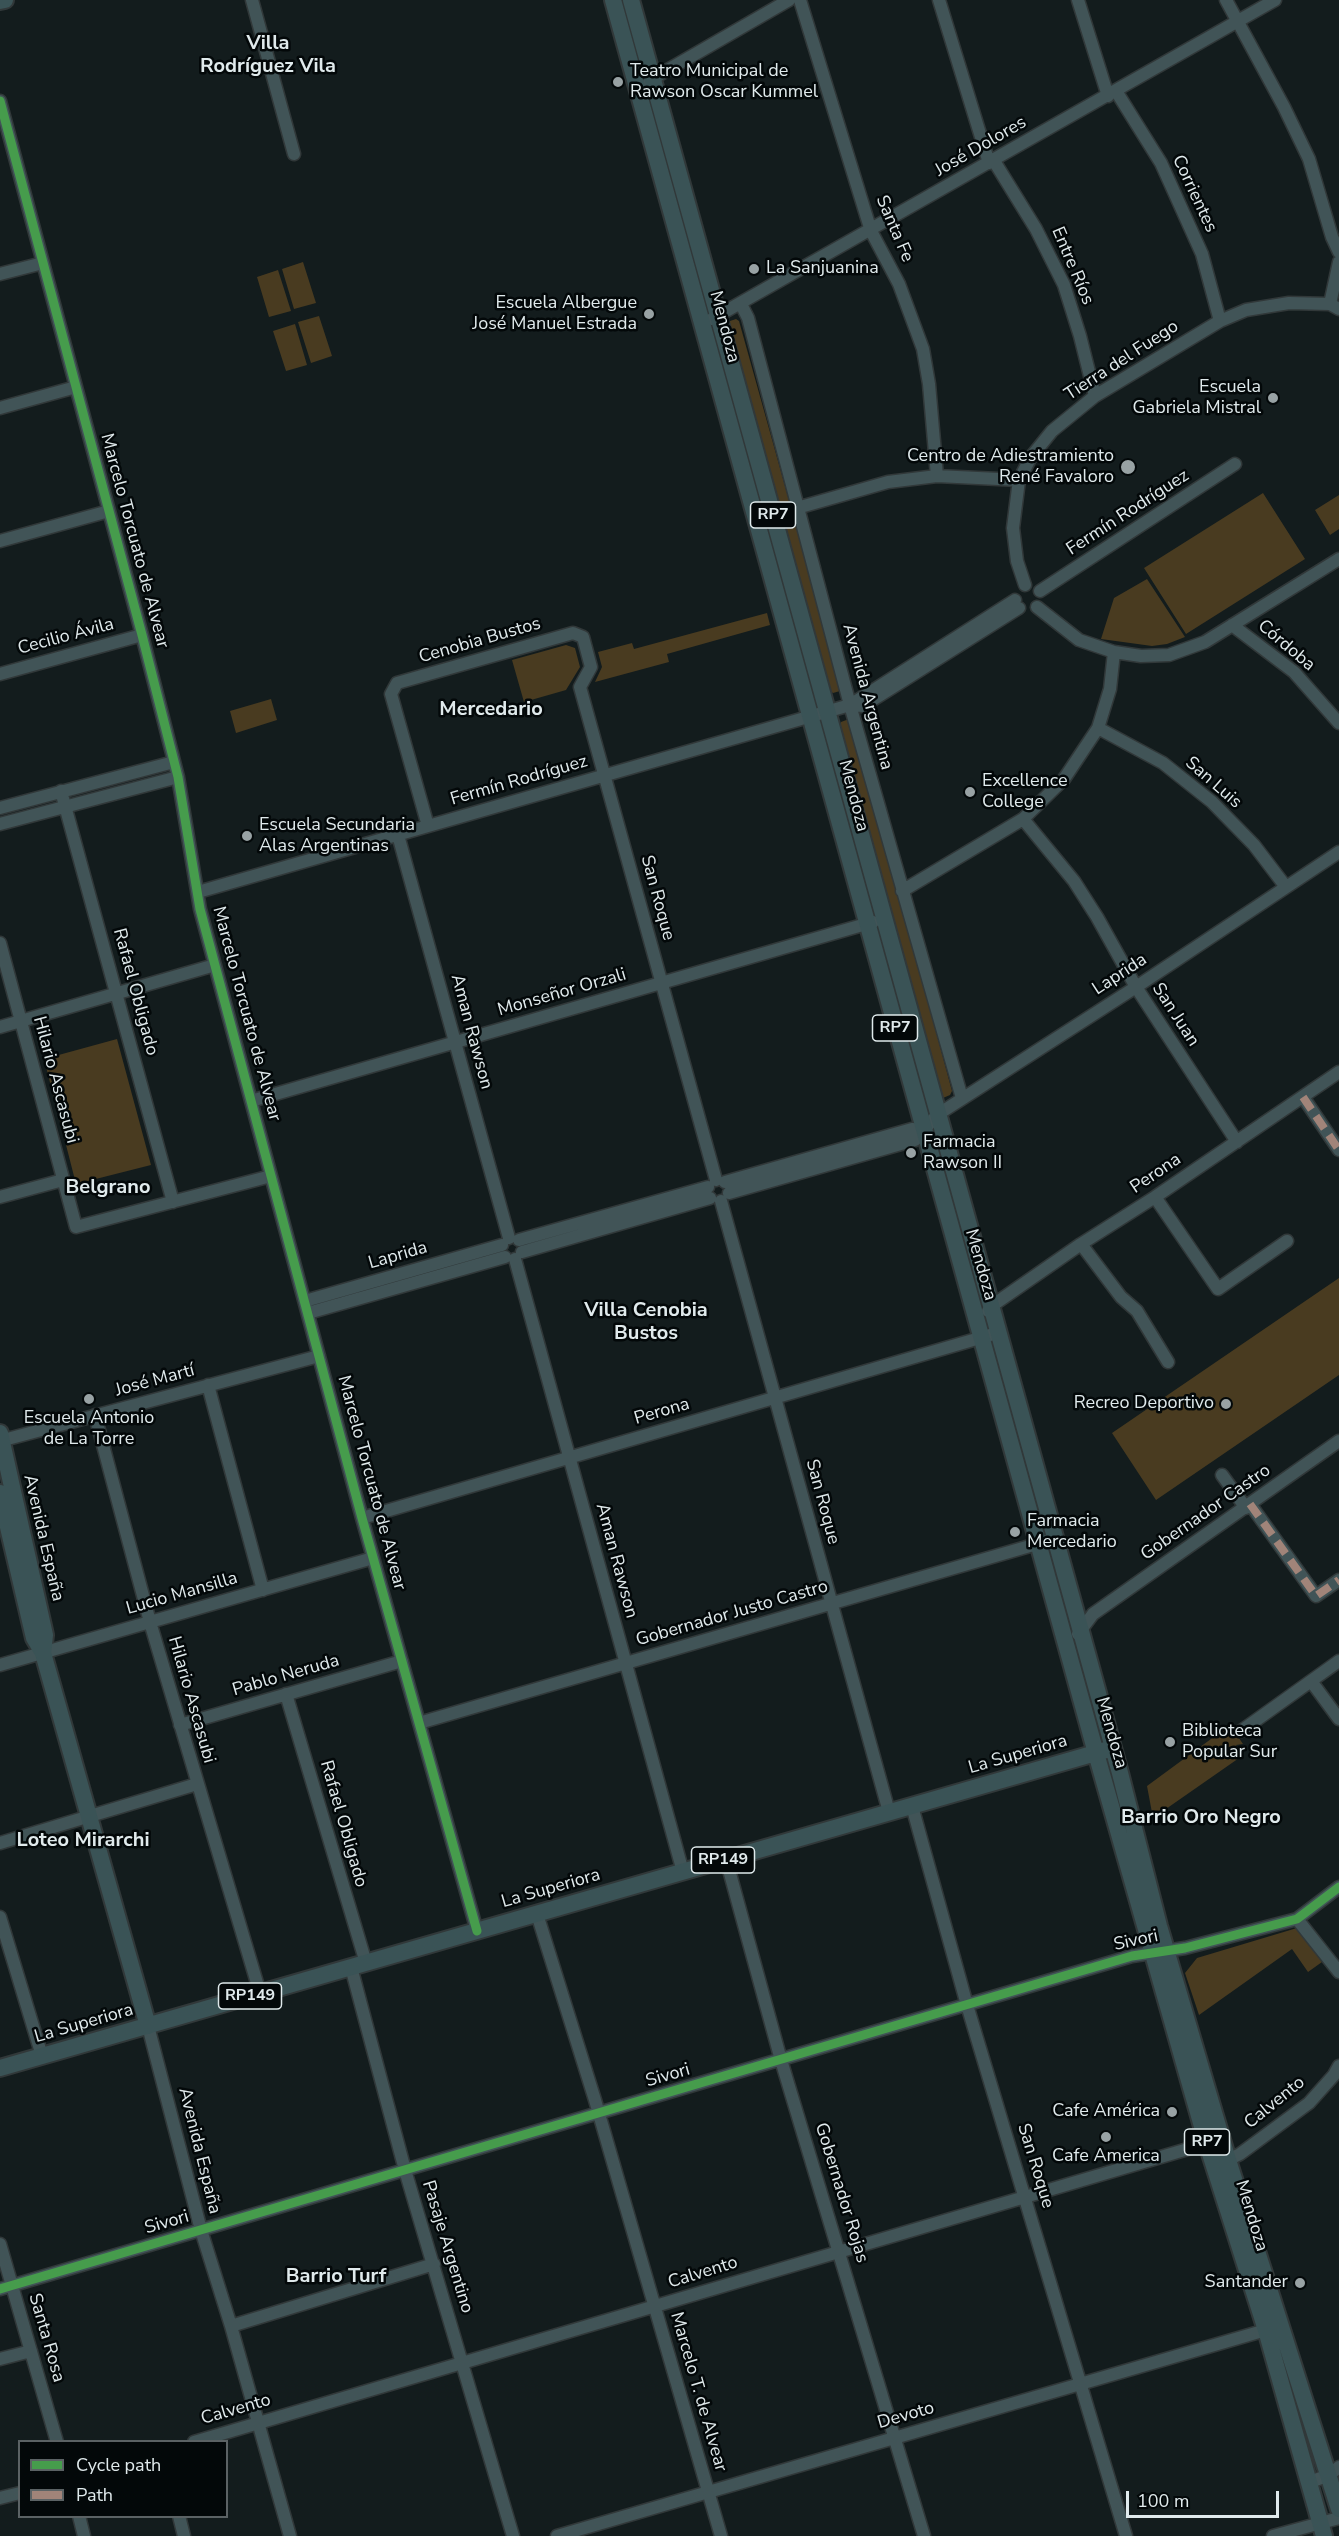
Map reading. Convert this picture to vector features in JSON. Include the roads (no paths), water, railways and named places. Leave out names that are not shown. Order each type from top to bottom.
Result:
[{"type":"main road","points":[[0,2],[5,0]]},
{"type":"main road","name":"Mendoza","points":[[613,0],[639,94],[710,320]]},
{"type":"main road","name":"Mendoza","points":[[631,0],[710,320],[875,922],[923,1131],[978,1337],[1067,1648],[1104,1750]]},
{"type":"main road","name":"Mendoza","points":[[875,922],[937,1115],[990,1305],[1080,1631],[1104,1750],[1322,2530]]},
{"type":"main road","name":"Avenida España","points":[[0,1438],[45,1635],[43,1653]]},
{"type":"main road","name":"Avenida España","points":[[0,1493],[34,1638],[43,1653],[148,2026]]},
{"type":"main road","name":"La Superiora","points":[[0,2068],[1104,1750]]},
{"type":"main road","name":"Mendoza","points":[[1214,2141],[1228,2160],[1334,2471],[1339,2509]]},
{"type":"street","points":[[252,0],[294,154]]},
{"type":"street","points":[[639,94],[652,79],[789,0]]},
{"type":"street","name":"Santa Fe","points":[[800,0],[871,231],[899,284],[923,349],[932,411],[937,476]]},
{"type":"street","name":"Entre Ríos","points":[[939,0],[992,162],[1036,229],[1064,285],[1095,396]]},
{"type":"street","name":"Corrientes","points":[[1078,0],[1112,93],[1161,163],[1202,254],[1220,321]]},
{"type":"street","points":[[1226,0],[1309,159],[1332,237],[1339,252]]},
{"type":"street","name":"José Dolores","points":[[710,320],[871,231],[1275,0]]},
{"type":"street","points":[[631,63],[652,79]]},
{"type":"street","name":"Marcelo Torcuato de Alvear","points":[[0,101],[5,140],[43,262],[178,777],[198,892],[215,965],[362,1518],[477,1931]]},
{"type":"street","points":[[0,274],[43,262]]},
{"type":"street","points":[[1334,307],[1339,262]]},
{"type":"street","name":"Tierra del Fuego","points":[[1024,585],[1017,561],[1013,528],[1019,480],[1031,457],[1052,431],[1095,396],[1220,321],[1246,310],[1289,303],[1334,307]]},
{"type":"street","name":"Avenida Argentina","points":[[741,304],[748,318],[850,705],[962,1098]]},
{"type":"street","points":[[0,408],[76,387]]},
{"type":"street","name":"Fermín Rodríguez","points":[[1040,591],[1235,464]]},
{"type":"street","points":[[797,508],[888,482],[937,476],[1019,480]]},
{"type":"street","points":[[0,540],[109,511]]},
{"type":"street","points":[[1037,608],[1080,640],[1114,652],[1141,656],[1168,655],[1205,642],[1339,559]]},
{"type":"street","points":[[1024,585],[1033,586],[1040,591],[1041,600],[1037,608],[1029,611],[1017,604],[1017,590],[1024,585]]},
{"type":"street","name":"Fermín Rodríguez","points":[[198,892],[850,705],[1017,604]]},
{"type":"street","name":"Córdoba","points":[[1232,625],[1294,672],[1339,723]]},
{"type":"street","name":"Cenobia Bustos","points":[[428,826],[391,693],[397,683],[573,633]]},
{"type":"street","name":"San Roque","points":[[573,633],[583,637],[591,667],[580,687],[889,1812]]},
{"type":"street","name":"Cecilio Ávila","points":[[0,674],[142,635]]},
{"type":"street","points":[[902,891],[1023,819],[1064,779],[1098,728],[1110,689],[1114,652]]},
{"type":"street","name":"San Luis","points":[[1098,728],[1163,763],[1212,802],[1254,845],[1286,887]]},
{"type":"street","points":[[0,808],[174,762]]},
{"type":"street","points":[[0,824],[178,777]]},
{"type":"street","name":"Rafael Obligado","points":[[61,791],[173,1202]]},
{"type":"street","name":"San Juan","points":[[1023,819],[1074,881],[1097,916],[1136,987],[1237,1142]]},
{"type":"street","name":"Aman Rawson","points":[[398,835],[683,1872]]},
{"type":"street","name":"Laprida","points":[[306,1307],[718,1190],[915,1140],[937,1115],[962,1098],[1136,987],[1339,852]]},
{"type":"street","name":"Monseñor Orzali","points":[[251,1101],[875,922]]},
{"type":"street","name":"Hilario Ascasubi","points":[[0,943],[76,1227],[173,1202]]},
{"type":"street","points":[[0,1027],[215,965]]},
{"type":"street","name":"Perona","points":[[978,1337],[990,1305],[1339,1072]]},
{"type":"street","points":[[1303,1097],[1339,1150]]},
{"type":"street","points":[[173,1202],[272,1176]]},
{"type":"street","points":[[0,1197],[63,1180]]},
{"type":"street","points":[[1155,1197],[1218,1289],[1287,1242]]},
{"type":"street","points":[[1081,1244],[1121,1297],[1137,1311],[1168,1362]]},
{"type":"street","points":[[967,1291],[990,1305]]},
{"type":"street","name":"Perona","points":[[362,1518],[997,1333]]},
{"type":"street","points":[[978,1337],[1004,1358]]},
{"type":"street","name":"José Martí","points":[[0,1438],[319,1356]]},
{"type":"street","points":[[208,1385],[263,1590]]},
{"type":"street","name":"Hilario Ascasubi","points":[[95,1415],[150,1622],[260,1994]]},
{"type":"street","name":"Gobernador Castro","points":[[1067,1648],[1094,1614],[1339,1441]]},
{"type":"street","points":[[1222,1475],[1316,1596],[1339,1580]]},
{"type":"street","name":"Gobernador Justo Castro","points":[[419,1723],[1054,1539]]},
{"type":"street","name":"Lucio Mansilla","points":[[0,1665],[373,1558]]},
{"type":"street","points":[[1055,1606],[1094,1614]]},
{"type":"street","name":"Pablo Neruda","points":[[180,1725],[402,1661]]},
{"type":"street","points":[[1241,1731],[1339,1661]]},
{"type":"street","points":[[1311,1681],[1339,1719]]},
{"type":"street","name":"Rafael Obligado","points":[[286,1694],[358,1965]]},
{"type":"street","points":[[0,1843],[197,1784]]},
{"type":"street","name":"San Roque","points":[[912,1806],[967,2005],[1126,2536]]},
{"type":"street","name":"Gobernador Rojas","points":[[726,1859],[781,2060],[840,2250],[924,2536]]},
{"type":"street","name":"Sivori","points":[[6,2288],[1132,1956],[1160,1952],[1297,1919],[1339,1887]]},
{"type":"street","name":"Marcelo T. de Alvear","points":[[537,1914],[722,2536]]},
{"type":"street","points":[[0,1917],[42,2056]]},
{"type":"street","points":[[1297,1919],[1339,1972]]},
{"type":"street","name":"Pasaje Argentino","points":[[358,1965],[405,2170],[513,2536]]},
{"type":"street","name":"Avenida España","points":[[148,2026],[201,2230],[231,2326],[290,2536]]},
{"type":"street","name":"Calvento","points":[[1228,2160],[1240,2154],[1309,2103],[1339,2066]]},
{"type":"street","name":"Calvento","points":[[201,2440],[1214,2141]]},
{"type":"street","name":"Santa Rosa","points":[[0,2244],[6,2288],[31,2351],[56,2440]]},
{"type":"street","points":[[231,2326],[434,2264]]},
{"type":"street","name":"Devoto","points":[[557,2536],[1266,2330]]},
{"type":"street","points":[[0,2359],[31,2351]]},
{"type":"street","points":[[1310,2482],[1334,2471]]},
{"type":"street","points":[[0,2498],[18,2494]]},
{"type":"street","points":[[79,2518],[84,2536]]},
{"type":"street","points":[[179,2518],[184,2536]]},
{"type":"street","points":[[1274,2536],[1322,2530],[1339,2518]]},
{"type":"place","name":"Teatro Municipal de Rawson Oscar Kummel","points":[[618,82]]},
{"type":"place","name":"La Sanjuanina","points":[[754,269]]},
{"type":"place","name":"Escuela Albergue José Manuel Estrada","points":[[649,314]]},
{"type":"place","name":"Escuela Gabriela Mistral","points":[[1273,398]]},
{"type":"place","name":"Centro de Adiestramiento René Favaloro","points":[[1128,467]]},
{"type":"place","name":"Excellence College","points":[[970,792]]},
{"type":"place","name":"Escuela Secundaria Alas Argentinas","points":[[247,836]]},
{"type":"place","name":"Farmacia Rawson II","points":[[911,1153]]},
{"type":"place","name":"Escuela Antonio de La Torre","points":[[89,1399]]},
{"type":"place","name":"Recreo Deportivo","points":[[1226,1404]]},
{"type":"place","name":"Farmacia Mercedario","points":[[1015,1532]]},
{"type":"place","name":"Biblioteca Popular Sur","points":[[1170,1742]]},
{"type":"place","name":"Cafe América","points":[[1172,2112]]},
{"type":"place","name":"Cafe America","points":[[1106,2137]]},
{"type":"place","name":"Santander","points":[[1300,2283]]},
{"type":"district","name":"Villa Rodríguez Vila","points":[[268,56]]},
{"type":"district","name":"Mercedario","points":[[491,710]]},
{"type":"district","name":"Belgrano","points":[[108,1188]]},
{"type":"district","name":"Villa Cenobia Bustos","points":[[646,1322]]},
{"type":"district","name":"Barrio Oro Negro","points":[[1201,1818]]},
{"type":"district","name":"Loteo Mirarchi","points":[[83,1841]]},
{"type":"district","name":"Barrio Turf","points":[[336,2277]]}]
